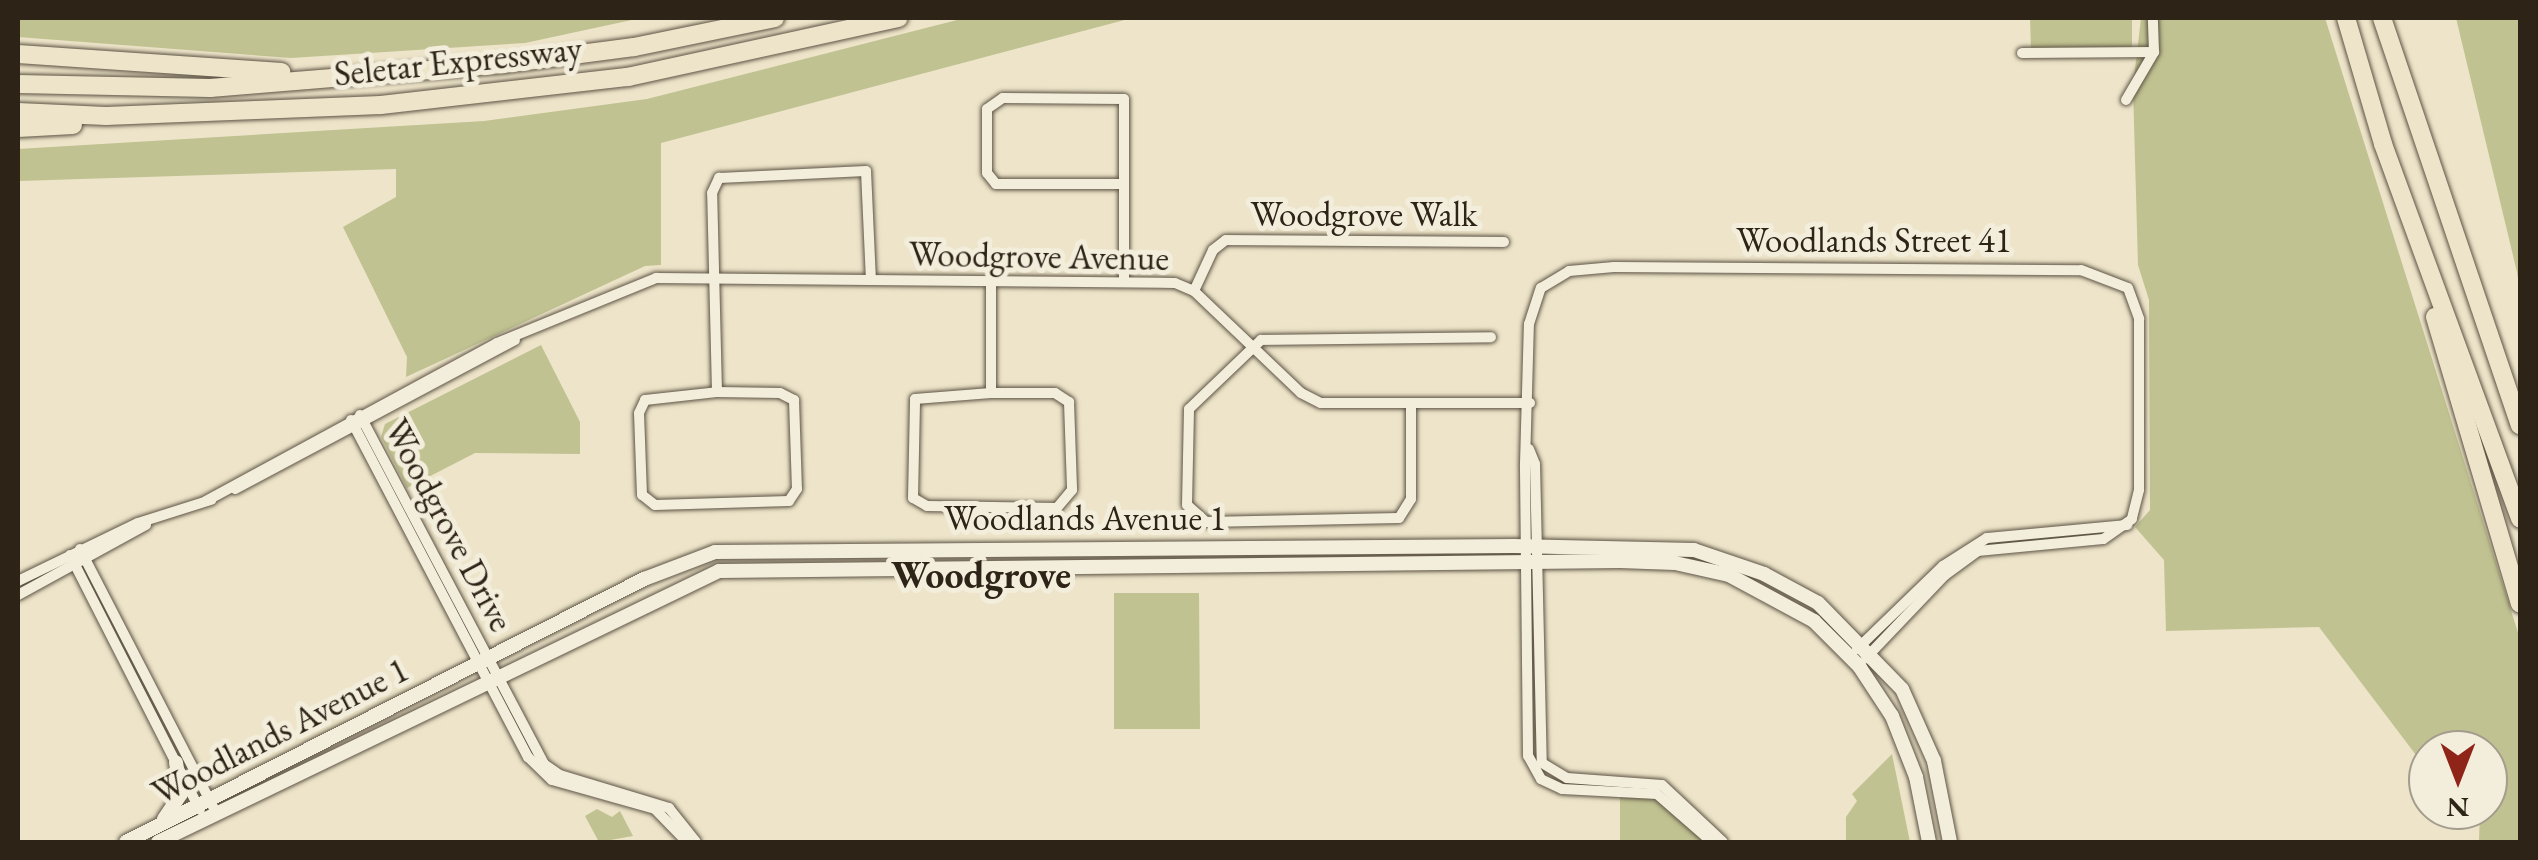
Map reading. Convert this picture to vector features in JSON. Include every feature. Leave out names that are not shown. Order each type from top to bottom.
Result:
[{"type":"highway","name":"Seletar Expressway","points":[[18,84],[210,88],[356,76],[634,48],[775,18]]},
{"type":"highway","name":"Seletar Expressway","points":[[18,112],[106,116],[381,105],[628,77],[899,18]]},
{"type":"highway","points":[[2346,18],[2520,604]]},
{"type":"highway","points":[[2382,18],[2514,392],[2520,425]]},
{"type":"highway","points":[[18,54],[356,76]]},
{"type":"highway","points":[[18,128],[106,116]]},
{"type":"highway","points":[[2383,144],[2520,519]]},
{"type":"main road","name":"Woodlands Avenue 1","points":[[126,842],[162,824],[207,810],[493,678],[691,579],[744,568],[1530,554],[1674,547],[1724,558],[1818,603],[1867,647],[1902,689],[1927,742],[1950,842]]},
{"type":"main road","name":"Woodlands Avenue 1","points":[[158,842],[207,810],[680,563],[742,549],[1530,554],[1675,563],[1729,575],[1791,605],[1855,661],[1908,754],[1929,842]]},
{"type":"main road","points":[[162,824],[181,794],[176,762]]},
{"type":"street","points":[[2126,100],[2154,52],[2153,18]]},
{"type":"street","points":[[2022,52],[2154,52]]},
{"type":"street","points":[[1124,184],[996,184],[986,173],[986,109],[1004,98],[1124,99],[1124,184],[1124,282]]},
{"type":"street","points":[[717,392],[712,192],[719,178],[866,171],[872,280]]},
{"type":"street","name":"Woodgrove Walk","points":[[1194,291],[1213,250],[1226,240],[1504,242]]},
{"type":"street","name":"Woodlands Street 41","points":[[1530,554],[1535,456],[1529,449],[1532,304],[1541,288],[1568,272],[1933,267],[2104,273],[2128,288],[2139,320],[2139,490],[2128,524],[2103,539],[1978,551],[1945,575],[1855,661]]},
{"type":"street","name":"Woodgrove Avenue","points":[[18,582],[206,500],[516,340],[656,278],[1175,283],[1194,291],[1309,399],[1331,406],[1530,403]]},
{"type":"street","points":[[991,280],[991,392]]},
{"type":"street","points":[[1411,406],[1410,499],[1399,518],[1198,520],[1187,504],[1189,409],[1254,344],[1286,336],[1492,337]]},
{"type":"street","points":[[717,392],[780,393],[794,400],[798,488],[789,501],[655,505],[642,495],[639,413],[645,400],[717,392]]},
{"type":"street","points":[[991,392],[1055,393],[1069,402],[1072,490],[1058,508],[927,506],[913,498],[916,400],[991,392]]},
{"type":"street","name":"Woodgrove Drive","points":[[358,422],[493,678]]},
{"type":"street","points":[[1530,554],[1526,748],[1537,775],[1562,789],[1657,794],[1712,842]]},
{"type":"street","points":[[1530,554],[1538,748],[1545,768],[1566,778],[1662,784],[1723,842]]},
{"type":"street","points":[[78,557],[176,762],[207,810]]},
{"type":"street","points":[[78,557],[207,810]]},
{"type":"street","name":"Woodgrove Avenue","points":[[18,595],[78,557]]},
{"type":"street","points":[[493,678],[539,770],[654,809],[687,842]]},
{"type":"street","points":[[493,678],[544,764],[560,776],[669,808],[696,842]]},
{"type":"green space","points":[[18,18],[641,18],[525,43],[291,58],[18,37]]},
{"type":"green space","points":[[965,18],[1132,18],[661,143],[661,265],[645,266],[406,377],[407,357],[343,227],[396,197],[396,169],[18,181],[18,149],[484,121],[647,99]]},
{"type":"green space","points":[[2030,18],[2132,18],[2132,48],[2031,50]]},
{"type":"green space","points":[[2141,18],[2325,18],[2520,639],[2520,842],[2479,842],[2479,830],[2508,830],[2508,730],[2408,730],[2408,744],[2319,627],[2166,631],[2164,560],[2135,527],[2150,510],[2149,300],[2138,265],[2133,87]]},
{"type":"green space","points":[[2456,18],[2520,18],[2520,292],[2517,272]]},
{"type":"green space","points":[[541,345],[580,422],[580,454],[475,453],[407,488],[381,437],[385,424]]},
{"type":"green space","points":[[1114,593],[1199,593],[1200,729],[1114,729]]},
{"type":"green space","points":[[1892,754],[1910,842],[1846,842],[1846,817],[1857,801],[1852,794]]},
{"type":"green space","points":[[1620,795],[1659,798],[1706,842],[1620,842]]},
{"type":"green space","points":[[597,809],[612,817],[620,811],[633,836],[599,842],[585,816]]},
{"type":"district","name":"Woodgrove","points":[[981,575]]}]
